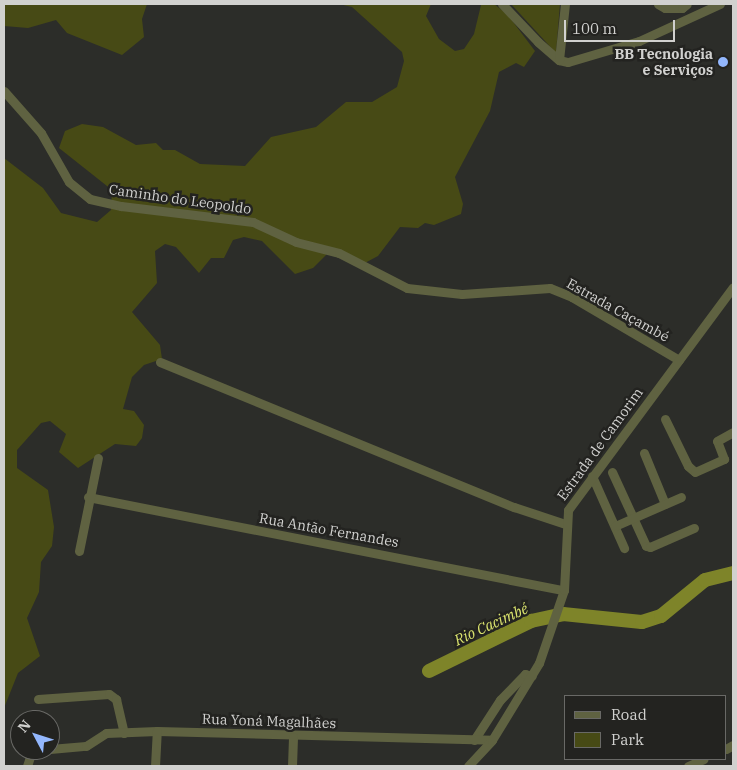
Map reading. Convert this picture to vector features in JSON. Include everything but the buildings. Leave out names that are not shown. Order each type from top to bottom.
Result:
[{"type":"street","points":[[502,4],[560,60],[583,58],[639,41],[720,4]]},
{"type":"street","points":[[560,60],[565,4]]},
{"type":"street","points":[[658,4],[665,8],[682,8],[687,4]]},
{"type":"street","name":"Caminho do Leopoldo","points":[[4,91],[41,133],[60,172],[90,199],[121,206],[253,222],[296,242],[339,253],[367,268]]},
{"type":"street","name":"Estrada Caçambé","points":[[367,268],[407,288],[428,292],[462,294],[550,288],[572,297],[679,360]]},
{"type":"street","name":"Estrada de Camorim","points":[[468,766],[492,740],[532,676],[564,590],[568,562],[565,524],[568,510],[733,287]]},
{"type":"street","points":[[160,362],[514,507],[565,524]]},
{"type":"street","points":[[665,419],[688,466],[695,472],[724,459],[717,441],[733,432]]},
{"type":"street","points":[[644,454],[665,504]]},
{"type":"street","points":[[79,551],[88,498],[98,458]]},
{"type":"street","points":[[612,472],[642,542],[650,547],[694,528]]},
{"type":"street","points":[[592,476],[624,548]]},
{"type":"street","points":[[615,526],[682,497]]},
{"type":"street","name":"Rua Antão Fernandes","points":[[88,498],[564,590]]},
{"type":"street","points":[[474,740],[500,700],[525,674],[532,676]]},
{"type":"street","points":[[38,699],[109,694],[116,699],[124,733]]},
{"type":"street","points":[[155,766],[157,731]]},
{"type":"street","name":"Rua Yoná Magalhães","points":[[60,749],[76,749],[86,746],[106,733],[157,731],[293,737],[492,740]]},
{"type":"street","points":[[292,766],[293,737]]},
{"type":"street","points":[[688,766],[702,760]]},
{"type":"green space","points":[[4,4],[147,4],[142,19],[144,37],[122,55],[67,33],[56,20],[28,28],[4,26]]},
{"type":"green space","points":[[339,4],[431,4],[426,16],[439,39],[455,51],[464,49],[474,34],[481,5],[494,4],[507,14],[535,51],[524,67],[516,63],[499,72],[490,111],[455,177],[463,204],[461,214],[434,225],[425,223],[418,228],[400,227],[378,256],[361,265],[327,254],[313,268],[295,274],[262,241],[244,237],[233,240],[224,258],[211,258],[199,273],[176,247],[165,244],[155,251],[157,283],[132,312],[160,345],[162,359],[144,365],[132,377],[123,409],[134,411],[144,425],[142,438],[136,446],[115,444],[78,468],[59,452],[66,434],[50,421],[41,423],[17,450],[17,468],[48,490],[54,527],[52,546],[41,562],[39,592],[27,618],[40,656],[18,673],[4,708],[4,158],[43,188],[61,213],[97,222],[111,210],[112,190],[59,148],[65,131],[82,124],[103,127],[136,145],[156,143],[163,150],[175,150],[200,164],[245,166],[271,137],[316,127],[346,102],[372,102],[397,87],[404,61],[402,52],[352,7]]},
{"type":"green space","points":[[511,4],[560,4],[556,53]]},
{"type":"waterway","name":"Rio Cacimbé","points":[[429,671],[531,621],[563,614],[642,622],[661,616],[705,580],[733,573]]},
{"type":"place","name":"BB Tecnologia e Serviços","points":[[723,62]]}]
